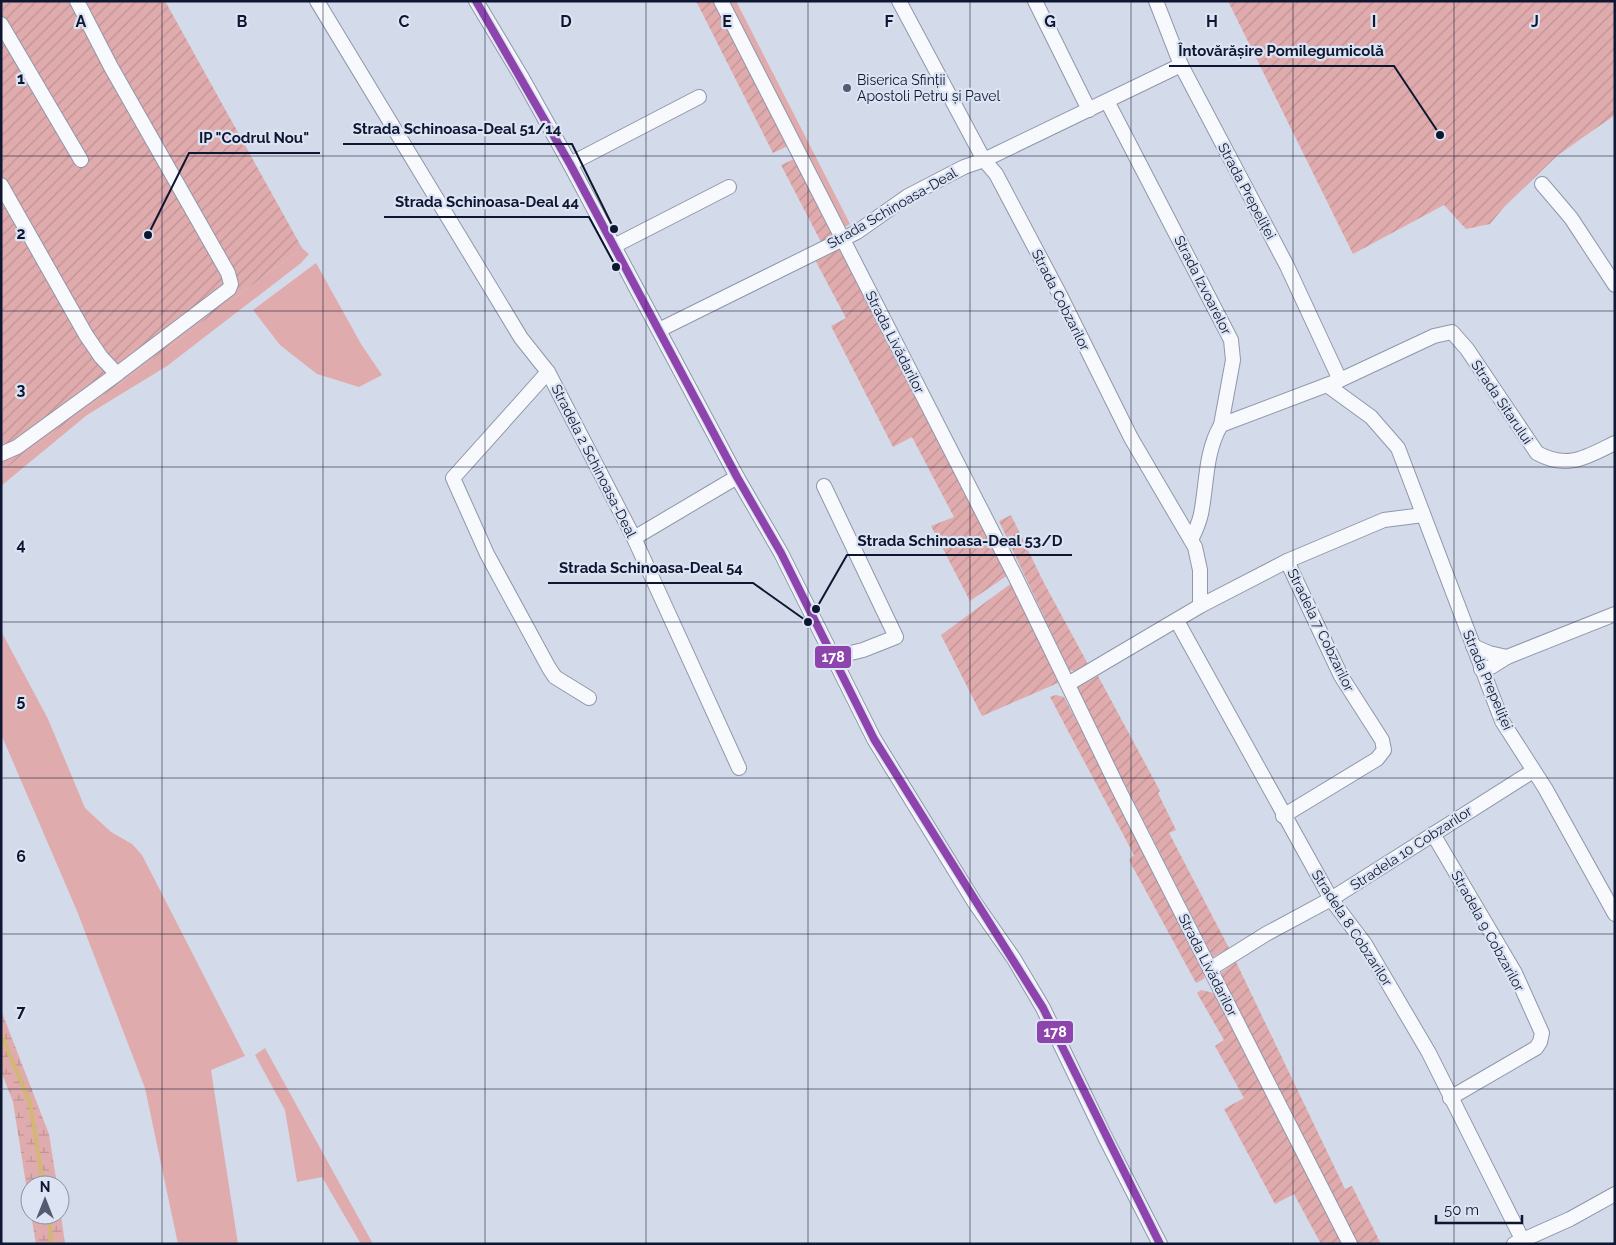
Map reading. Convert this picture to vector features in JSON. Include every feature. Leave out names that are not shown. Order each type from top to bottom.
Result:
[{"type":"street","points":[[1,454],[17,447],[229,289],[231,279],[111,67],[77,1]]},
{"type":"street","name":"Stradela 2 Schinoasa-Deal","points":[[317,1],[521,338],[548,372],[634,538],[739,768]]},
{"type":"street","points":[[476,1],[570,164],[737,476],[781,554],[874,739],[975,903],[1014,959],[1043,1008],[1105,1137],[1160,1244]]},
{"type":"street","name":"Strada Livădarilor","points":[[721,1],[843,238],[1350,1244]]},
{"type":"street","name":"Strada Cobzarilor","points":[[898,1],[984,160],[996,174],[1033,243],[1131,438],[1191,540],[1200,570],[1200,606]]},
{"type":"street","points":[[1035,1],[1089,110]]},
{"type":"street","name":"Strada Prepeliței","points":[[1156,1],[1181,65],[1288,266],[1334,382],[1371,417],[1398,448],[1502,721],[1533,771],[1546,788],[1615,914]]},
{"type":"street","points":[[1,24],[81,160]]},
{"type":"street","name":"Strada Schinoasa-Deal","points":[[659,330],[857,232],[908,196],[964,167],[984,160],[1181,65]]},
{"type":"street","points":[[570,164],[699,97]]},
{"type":"street","name":"Strada Izvoarelor","points":[[1107,101],[1231,340],[1233,360],[1221,425],[1216,434],[1209,460],[1201,515],[1191,540]]},
{"type":"street","points":[[1542,184],[1571,218],[1615,285]]},
{"type":"street","points":[[1,185],[86,335],[101,357],[117,374]]},
{"type":"street","points":[[614,246],[729,187]]},
{"type":"street","name":"Strada Sitarului","points":[[1334,382],[1434,336],[1452,332],[1467,349],[1537,453],[1552,462],[1564,462],[1586,456],[1615,442]]},
{"type":"street","name":"Stradela 2 Schinoasa-Deal","points":[[548,372],[453,478],[487,554],[549,668],[555,677],[589,698]]},
{"type":"street","points":[[1221,425],[1334,382]]},
{"type":"street","points":[[634,538],[737,476]]},
{"type":"street","points":[[824,486],[896,637],[863,650],[834,657]]},
{"type":"street","points":[[1068,684],[1200,606],[1287,561],[1384,520],[1423,515]]},
{"type":"street","name":"Stradela 7 Cobzarilor","points":[[1283,816],[1376,759],[1384,750],[1382,740],[1341,676],[1287,561]]},
{"type":"street","points":[[1481,669],[1491,667],[1507,657],[1615,614]]},
{"type":"street","name":"Stradela 8 Cobzarilor","points":[[1177,621],[1283,816],[1331,899],[1365,944],[1429,1053],[1518,1241]]},
{"type":"street","points":[[1473,646],[1489,653],[1507,657]]},
{"type":"street","name":"Stradela 10 Cobzarilor","points":[[1210,969],[1258,938],[1331,899],[1533,771]]},
{"type":"street","name":"Stradela 9 Cobzarilor","points":[[1432,834],[1515,974],[1542,1033],[1536,1048],[1450,1098]]},
{"type":"street","points":[[1518,1241],[1570,1219],[1615,1194]]},
{"type":"green space","points":[[1,1],[165,1],[302,248],[1,472]]},
{"type":"green space","points":[[696,1],[714,1],[788,146],[773,153]]},
{"type":"green space","points":[[728,1],[736,1],[850,224],[843,228]]},
{"type":"green space","points":[[1228,1],[1615,1],[1615,115],[1558,155],[1505,206],[1490,224],[1466,229],[1444,205],[1353,254]]},
{"type":"green space","points":[[794,159],[834,235],[821,242],[781,165]]},
{"type":"green space","points":[[841,246],[1008,575],[970,601],[931,526],[954,517],[912,437],[893,447],[831,326],[846,318],[814,258]]},
{"type":"green space","points":[[302,248],[309,254],[301,263],[167,366],[87,415],[1,486],[1,472]]},
{"type":"green space","points":[[316,263],[361,344],[382,375],[359,387],[317,374],[280,345],[253,310]]},
{"type":"green space","points":[[1011,515],[1044,583],[1089,666],[1079,672],[1069,670],[999,521]]},
{"type":"green space","points":[[1013,582],[1060,682],[982,716],[941,635]]},
{"type":"green space","points":[[1,631],[48,719],[85,808],[111,832],[132,844],[142,855],[245,1056],[211,1070],[238,1244],[178,1244],[145,1088],[77,911],[1,734]]},
{"type":"green space","points":[[1098,676],[1160,791],[1158,793],[1176,830],[1169,833],[1229,948],[1213,957],[1076,688]]},
{"type":"green space","points":[[1056,695],[1064,697],[1178,915],[1205,973],[1204,979],[1196,983],[1129,860],[1134,855],[1050,697]]},
{"type":"green space","points":[[1236,962],[1345,1189],[1352,1186],[1381,1244],[1358,1244],[1219,974]]},
{"type":"green space","points":[[1201,990],[1214,993],[1342,1244],[1321,1244],[1294,1194],[1275,1204],[1224,1109],[1244,1098],[1215,1046],[1224,1040],[1197,993]]},
{"type":"green space","points":[[1,1010],[49,1134],[55,1175],[25,1175],[13,1102],[1,1071]]},
{"type":"green space","points":[[265,1048],[373,1244],[361,1244],[322,1177],[297,1182],[285,1110],[255,1055]]},
{"type":"green space","points":[[33,1225],[62,1225],[65,1244],[36,1244]]},
{"type":"waterway","points":[[1,1034],[30,1103],[41,1175]]},
{"type":"waterway","points":[[49,1225],[52,1244]]},
{"type":"transit line","name":"178","points":[[476,1],[570,164],[737,477],[781,553],[874,739],[1043,1008],[1160,1244]]},
{"type":"place","name":"Biserica Sfinții Apostoli Petru și Pavel","points":[[847,88]]},
{"type":"place","name":"Întovărășire Pomilegumicolă","points":[[1440,135]]},
{"type":"place","name":"Strada Schinoasa-Deal 51/14","points":[[614,229]]},
{"type":"place","name":"IP \"Codrul Nou\"","points":[[148,235]]},
{"type":"place","name":"Strada Schinoasa-Deal 44","points":[[616,267]]},
{"type":"place","name":"Strada Schinoasa-Deal 53/D","points":[[816,609]]},
{"type":"place","name":"Strada Schinoasa-Deal 54","points":[[808,622]]}]
